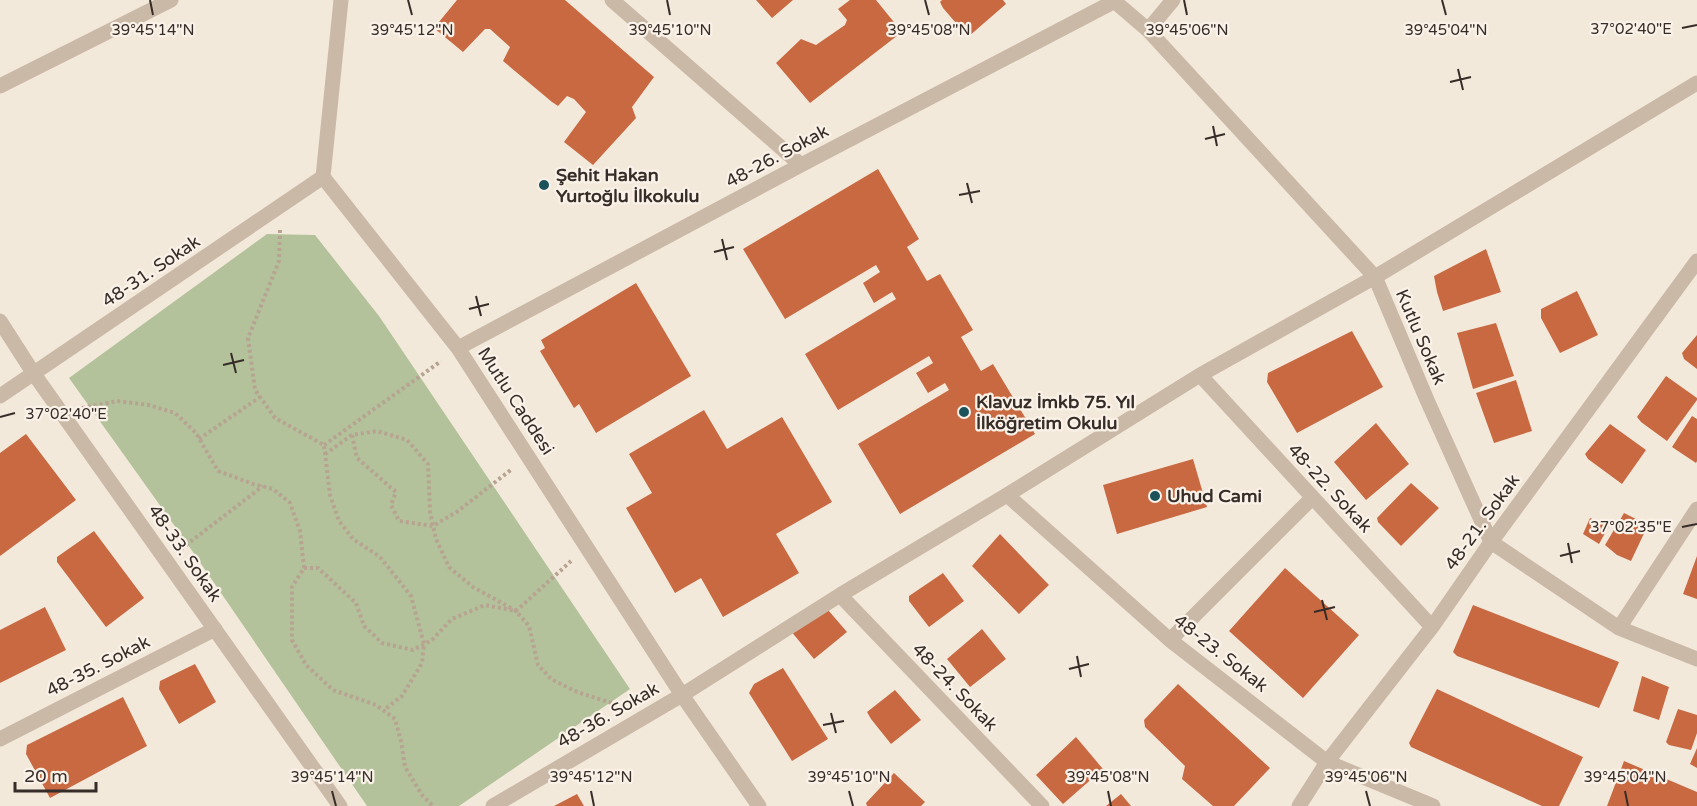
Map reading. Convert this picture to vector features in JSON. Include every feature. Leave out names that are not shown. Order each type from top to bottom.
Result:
[{"type":"street","points":[[0,86],[171,0]]},
{"type":"street","points":[[323,177],[341,0]]},
{"type":"street","points":[[612,0],[801,165]]},
{"type":"street","points":[[1148,30],[1173,0]]},
{"type":"street","name":"48-26. Sokak","points":[[458,348],[1114,1]]},
{"type":"street","name":"Kutlu Sokak","points":[[1114,1],[1148,30],[1376,277],[1427,400],[1491,542]]},
{"type":"street","name":"48-36. Sokak","points":[[493,806],[682,695],[840,595],[1200,375],[1376,277],[1697,83]]},
{"type":"street","name":"48-31. Sokak","points":[[0,396],[323,177]]},
{"type":"street","name":"Mutlu Caddesi","points":[[323,177],[458,348],[682,695],[759,806]]},
{"type":"street","name":"48-21. Sokak","points":[[1299,806],[1327,762],[1432,627],[1491,542],[1697,261]]},
{"type":"street","name":"48-33. Sokak","points":[[0,321],[34,374],[340,806]]},
{"type":"street","name":"48-22. Sokak","points":[[1200,375],[1432,627]]},
{"type":"street","name":"48-23. Sokak","points":[[1007,495],[1170,640],[1327,762],[1433,806]]},
{"type":"street","points":[[1170,640],[1312,498]]},
{"type":"street","points":[[1619,628],[1697,509]]},
{"type":"street","points":[[1491,542],[1619,628],[1697,659]]},
{"type":"street","name":"48-24. Sokak","points":[[840,595],[1042,806]]},
{"type":"street","name":"48-35. Sokak","points":[[0,739],[215,629]]},
{"type":"path","points":[[281,206],[279,261],[248,338],[255,390],[275,418],[324,445]]},
{"type":"path","points":[[324,445],[458,348]]},
{"type":"path","points":[[199,440],[260,397]]},
{"type":"path","points":[[82,408],[117,401],[149,405],[175,413],[195,433],[218,471],[273,489],[290,503],[300,531],[304,568],[291,587],[292,640],[306,665],[333,690],[376,705],[395,719],[405,767],[422,795],[433,806]]},
{"type":"path","points":[[325,454],[352,435],[377,431],[407,440],[428,464],[430,512],[436,539],[449,567],[473,587],[516,611],[529,626],[538,665],[550,679],[577,692],[647,715]]},
{"type":"path","points":[[352,435],[357,458],[396,492],[391,505],[399,521],[433,526],[458,512],[529,456]]},
{"type":"path","points":[[324,445],[330,495],[339,521],[354,539],[380,557],[411,596],[424,644],[422,663],[402,696],[384,710]]},
{"type":"path","points":[[166,561],[263,486]]},
{"type":"path","points":[[516,611],[588,547]]},
{"type":"path","points":[[304,568],[318,568],[356,603],[364,626],[382,643],[413,650],[432,640],[452,619],[485,606],[516,611]]},
{"type":"green space","points":[[267,234],[315,235],[379,316],[630,689],[459,806],[367,806],[184,539],[69,378]]},
{"type":"building","points":[[457,0],[565,0],[654,77],[632,107],[636,118],[593,165],[564,142],[586,112],[574,99],[567,96],[558,106],[552,102],[503,61],[510,47],[490,29],[485,29],[463,52],[434,28]]},
{"type":"building","points":[[756,0],[793,0],[772,18]]},
{"type":"building","points":[[850,0],[876,0],[902,32],[810,103],[776,63],[801,39],[816,45],[845,25],[847,20],[838,9]]},
{"type":"building","points":[[942,0],[1003,0],[1006,4],[968,37],[943,8],[940,2]]},
{"type":"building","points":[[878,169],[919,239],[907,247],[927,281],[940,274],[973,330],[961,337],[981,371],[993,364],[1035,434],[900,514],[858,444],[949,390],[945,383],[928,393],[916,373],[933,363],[929,356],[838,410],[805,354],[896,299],[892,292],[874,303],[863,283],[880,272],[876,265],[785,319],[743,249]]},
{"type":"building","points":[[1486,249],[1501,292],[1443,311],[1434,276]]},
{"type":"building","points":[[636,283],[691,376],[596,433],[579,404],[574,408],[540,351],[545,348],[541,340]]},
{"type":"building","points":[[1577,291],[1598,335],[1560,353],[1541,318],[1541,309]]},
{"type":"building","points":[[1496,323],[1514,376],[1473,389],[1457,333]]},
{"type":"building","points":[[1352,331],[1383,387],[1297,433],[1267,382],[1268,373]]},
{"type":"building","points":[[1697,335],[1697,369],[1684,359],[1682,353]]},
{"type":"building","points":[[1666,376],[1697,398],[1667,441],[1637,417]]},
{"type":"building","points":[[1516,380],[1532,431],[1494,443],[1476,393]]},
{"type":"building","points":[[704,410],[727,449],[782,417],[832,502],[776,534],[799,573],[723,617],[701,578],[675,593],[626,508],[652,493],[629,454]]},
{"type":"building","points":[[1692,416],[1697,419],[1696,463],[1672,447]]},
{"type":"building","points":[[1376,423],[1409,464],[1366,500],[1334,462]]},
{"type":"building","points":[[1610,424],[1646,450],[1622,484],[1588,459],[1585,454]]},
{"type":"building","points":[[26,434],[76,500],[0,556],[0,453]]},
{"type":"building","name":"Uhud Cami","points":[[1193,459],[1207,507],[1117,534],[1103,485]]},
{"type":"building","points":[[1411,483],[1439,508],[1401,546],[1378,522],[1377,518]]},
{"type":"building","points":[[1624,513],[1648,525],[1631,561],[1617,555],[1605,545]]},
{"type":"building","points":[[1590,518],[1609,526],[1599,544],[1583,534]]},
{"type":"building","points":[[94,531],[144,598],[106,627],[57,562],[57,557]]},
{"type":"building","points":[[1000,534],[1049,585],[1019,614],[972,566]]},
{"type":"building","points":[[1697,556],[1697,599],[1683,594]]},
{"type":"building","points":[[1285,568],[1359,635],[1303,698],[1229,631]]},
{"type":"building","points":[[943,573],[964,601],[929,627],[909,601],[909,596]]},
{"type":"building","points":[[822,603],[847,632],[814,659],[790,630]]},
{"type":"building","points":[[1473,605],[1619,662],[1599,708],[1457,656],[1453,652]]},
{"type":"building","points":[[45,607],[66,650],[0,683],[0,630]]},
{"type":"building","points":[[982,629],[1006,659],[970,687],[947,659]]},
{"type":"building","points":[[195,664],[216,702],[179,724],[159,689],[160,681]]},
{"type":"building","points":[[783,668],[828,739],[792,761],[749,693],[754,684]]},
{"type":"building","points":[[1642,676],[1669,687],[1659,720],[1633,711]]},
{"type":"building","points":[[1178,684],[1270,768],[1234,806],[1213,806],[1182,779],[1185,766],[1145,727],[1144,720]]},
{"type":"building","points":[[1437,689],[1583,757],[1559,806],[1542,806],[1411,747],[1409,743]]},
{"type":"building","points":[[895,690],[921,720],[891,744],[867,712]]},
{"type":"building","points":[[123,697],[147,746],[50,798],[26,754],[27,745]]},
{"type":"building","points":[[1678,709],[1697,715],[1697,733],[1691,750],[1669,745],[1666,742]]},
{"type":"building","points":[[1076,737],[1103,769],[1063,804],[1036,775]]},
{"type":"building","points":[[1697,748],[1697,768],[1690,764]]},
{"type":"building","points":[[1624,761],[1697,792],[1697,806],[1607,806]]},
{"type":"building","points":[[894,773],[925,802],[921,806],[867,806],[866,803]]},
{"type":"building","points":[[577,794],[584,806],[554,806]]},
{"type":"building","points":[[1121,794],[1131,806],[1106,806]]},
{"type":"place","name":"Şehit Hakan Yurtoğlu İlkokulu","points":[[544,185]]},
{"type":"place","name":"Klavuz İmkb 75. Yıl İlköğretim Okulu","points":[[964,412]]},
{"type":"place","name":"Uhud Cami","points":[[1155,496]]}]
